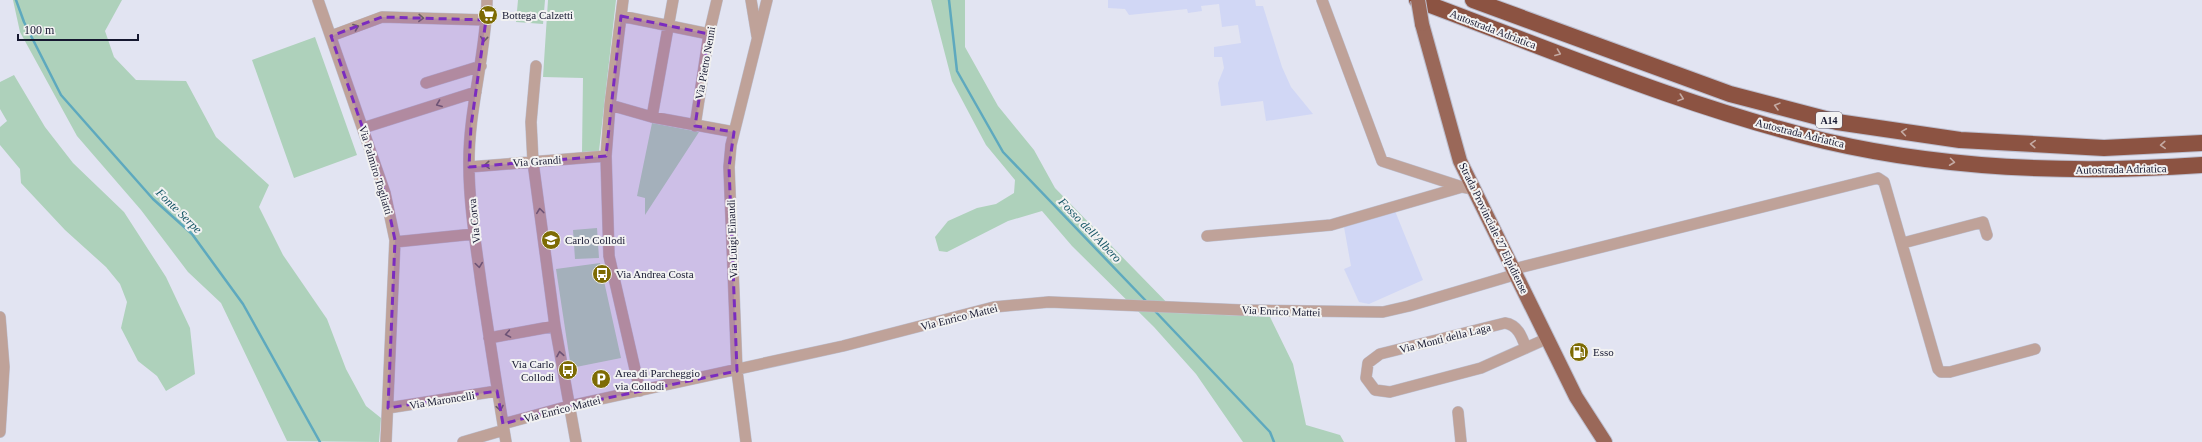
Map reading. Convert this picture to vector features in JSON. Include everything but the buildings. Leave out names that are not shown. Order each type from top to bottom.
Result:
[{"type":"highway","name":"Autostrada Adriatica","points":[[1418,0],[1673,95],[1736,116],[1827,141],[1890,154],[1953,162],[2022,168],[2092,171],[2202,165]]},
{"type":"highway","name":"Autostrada Adriatica","points":[[1473,0],[1730,94],[1837,122],[1960,140],[2104,148],[2202,143]]},
{"type":"main road","name":"Strada Provinciale 27 Elpidiense","points":[[1418,0],[1422,24],[1467,188],[1515,272],[1546,339],[1576,397],[1605,442]]},
{"type":"street","name":"Via Palmiro Togliatti","points":[[318,0],[363,128],[389,208],[395,242],[386,442]]},
{"type":"street","name":"Via Corva","points":[[487,0],[481,66],[471,126],[469,167],[474,234],[496,391],[506,442]]},
{"type":"street","points":[[623,0],[610,105],[606,156],[609,256],[640,391]]},
{"type":"street","points":[[652,117],[673,0]]},
{"type":"street","name":"Via Pietro Nenni","points":[[695,126],[709,34],[717,0]]},
{"type":"street","name":"Via Luigi Einaudi","points":[[751,0],[757,39]]},
{"type":"street","name":"Via Luigi Einaudi","points":[[746,442],[737,370],[729,167],[734,132],[767,0]]},
{"type":"street","points":[[1322,0],[1382,161],[1467,188]]},
{"type":"street","points":[[621,16],[709,34]]},
{"type":"street","points":[[331,36],[382,17],[486,20]]},
{"type":"street","points":[[426,82],[481,66]]},
{"type":"street","points":[[536,66],[531,122],[533,162],[555,326],[576,442]]},
{"type":"street","points":[[363,128],[476,92]]},
{"type":"street","points":[[610,105],[652,117],[734,132]]},
{"type":"street","name":"Via Grandi","points":[[469,167],[606,156]]},
{"type":"street","name":"Via Enrico Mattei","points":[[462,442],[569,406],[737,370],[994,307],[1049,302],[1312,312],[1383,312],[1409,306],[1515,272],[1875,178],[1878,178],[1884,182],[1936,362],[1941,372],[1950,372],[2035,349]]},
{"type":"street","points":[[1207,236],[1331,224],[1467,188]]},
{"type":"street","points":[[1902,243],[1983,222],[1987,235]]},
{"type":"street","points":[[395,242],[474,234]]},
{"type":"street","points":[[0,317],[4,367],[0,432]]},
{"type":"street","name":"Via Monti della Laga","points":[[1505,323],[1511,324],[1517,329],[1526,348],[1481,368],[1390,392],[1375,390],[1366,378],[1368,363],[1380,354],[1505,323]]},
{"type":"street","points":[[489,338],[555,326]]},
{"type":"street","points":[[1526,348],[1546,339]]},
{"type":"street","name":"Via Maroncelli","points":[[388,408],[496,391]]},
{"type":"street","points":[[1458,412],[1461,442]]},
{"type":"highlighted area","points":[[621,16],[709,34],[695,126],[734,132],[729,167],[737,371],[569,406],[503,424],[497,391],[388,408],[395,240],[385,193],[331,36],[382,17],[486,20],[471,126],[469,167],[606,156]]},
{"type":"shaded area","points":[[1108,0],[1255,0],[1256,6],[1263,6],[1282,67],[1291,87],[1313,114],[1266,121],[1263,101],[1221,106],[1218,83],[1224,68],[1222,57],[1214,57],[1214,47],[1241,43],[1238,25],[1222,27],[1219,4],[1201,6],[1202,11],[1188,13],[1187,9],[1129,15],[1125,9],[1108,8]]},
{"type":"shaded area","points":[[1395,211],[1423,280],[1369,304],[1359,302],[1344,269],[1351,266],[1344,227]]},
{"type":"green space","points":[[13,0],[122,0],[105,31],[114,57],[136,80],[186,81],[216,137],[269,185],[259,207],[283,255],[327,319],[346,369],[366,406],[381,418],[379,442],[287,441],[221,303],[188,272],[141,210],[77,136],[20,32]]},
{"type":"green space","points":[[518,0],[545,0],[543,24],[516,22]]},
{"type":"green space","points":[[548,0],[616,0],[599,151],[582,152],[583,78],[543,77]]},
{"type":"green space","points":[[931,0],[965,0],[965,47],[998,106],[1034,150],[1055,188],[1177,313],[1270,317],[1293,364],[1306,425],[1340,435],[1344,442],[1243,442],[1196,374],[1154,327],[1072,246],[1042,211],[1008,221],[947,252],[939,251],[935,237],[948,221],[977,208],[996,204],[1014,193],[1015,180],[986,145],[952,81]]},
{"type":"green space","points":[[315,37],[357,155],[294,178],[252,60]]},
{"type":"green space","points":[[14,75],[45,127],[73,163],[124,212],[166,277],[190,328],[195,374],[166,391],[157,376],[138,361],[121,328],[127,302],[120,284],[106,267],[65,230],[21,183],[20,169],[0,145],[0,127],[7,121],[0,109],[0,82]]},
{"type":"green space","points":[[652,123],[699,132],[645,215],[645,198],[637,196]]},
{"type":"green space","points":[[597,228],[599,258],[575,259],[573,230]]},
{"type":"green space","points":[[600,263],[621,358],[571,368],[556,269]]},
{"type":"waterway","name":"Fonte Serpe","points":[[16,0],[24,22],[61,95],[153,199],[192,234],[243,304],[320,442]]},
{"type":"waterway","name":"Fosso dell'Albero","points":[[949,0],[957,71],[1003,152],[1147,302]]},
{"type":"waterway","name":"Fosso dell'Albero","points":[[1154,310],[1270,432],[1274,442]]},
{"type":"place","name":"Bottega Calzetti","points":[[488,15]]},
{"type":"place","name":"Carlo Collodi","points":[[551,240]]},
{"type":"place","name":"Via Andrea Costa","points":[[602,274]]},
{"type":"place","name":"Esso","points":[[1579,352]]},
{"type":"place","name":"Via Carlo Collodi","points":[[568,370]]},
{"type":"place","name":"Area di Parcheggio via Collodi","points":[[601,379]]}]
